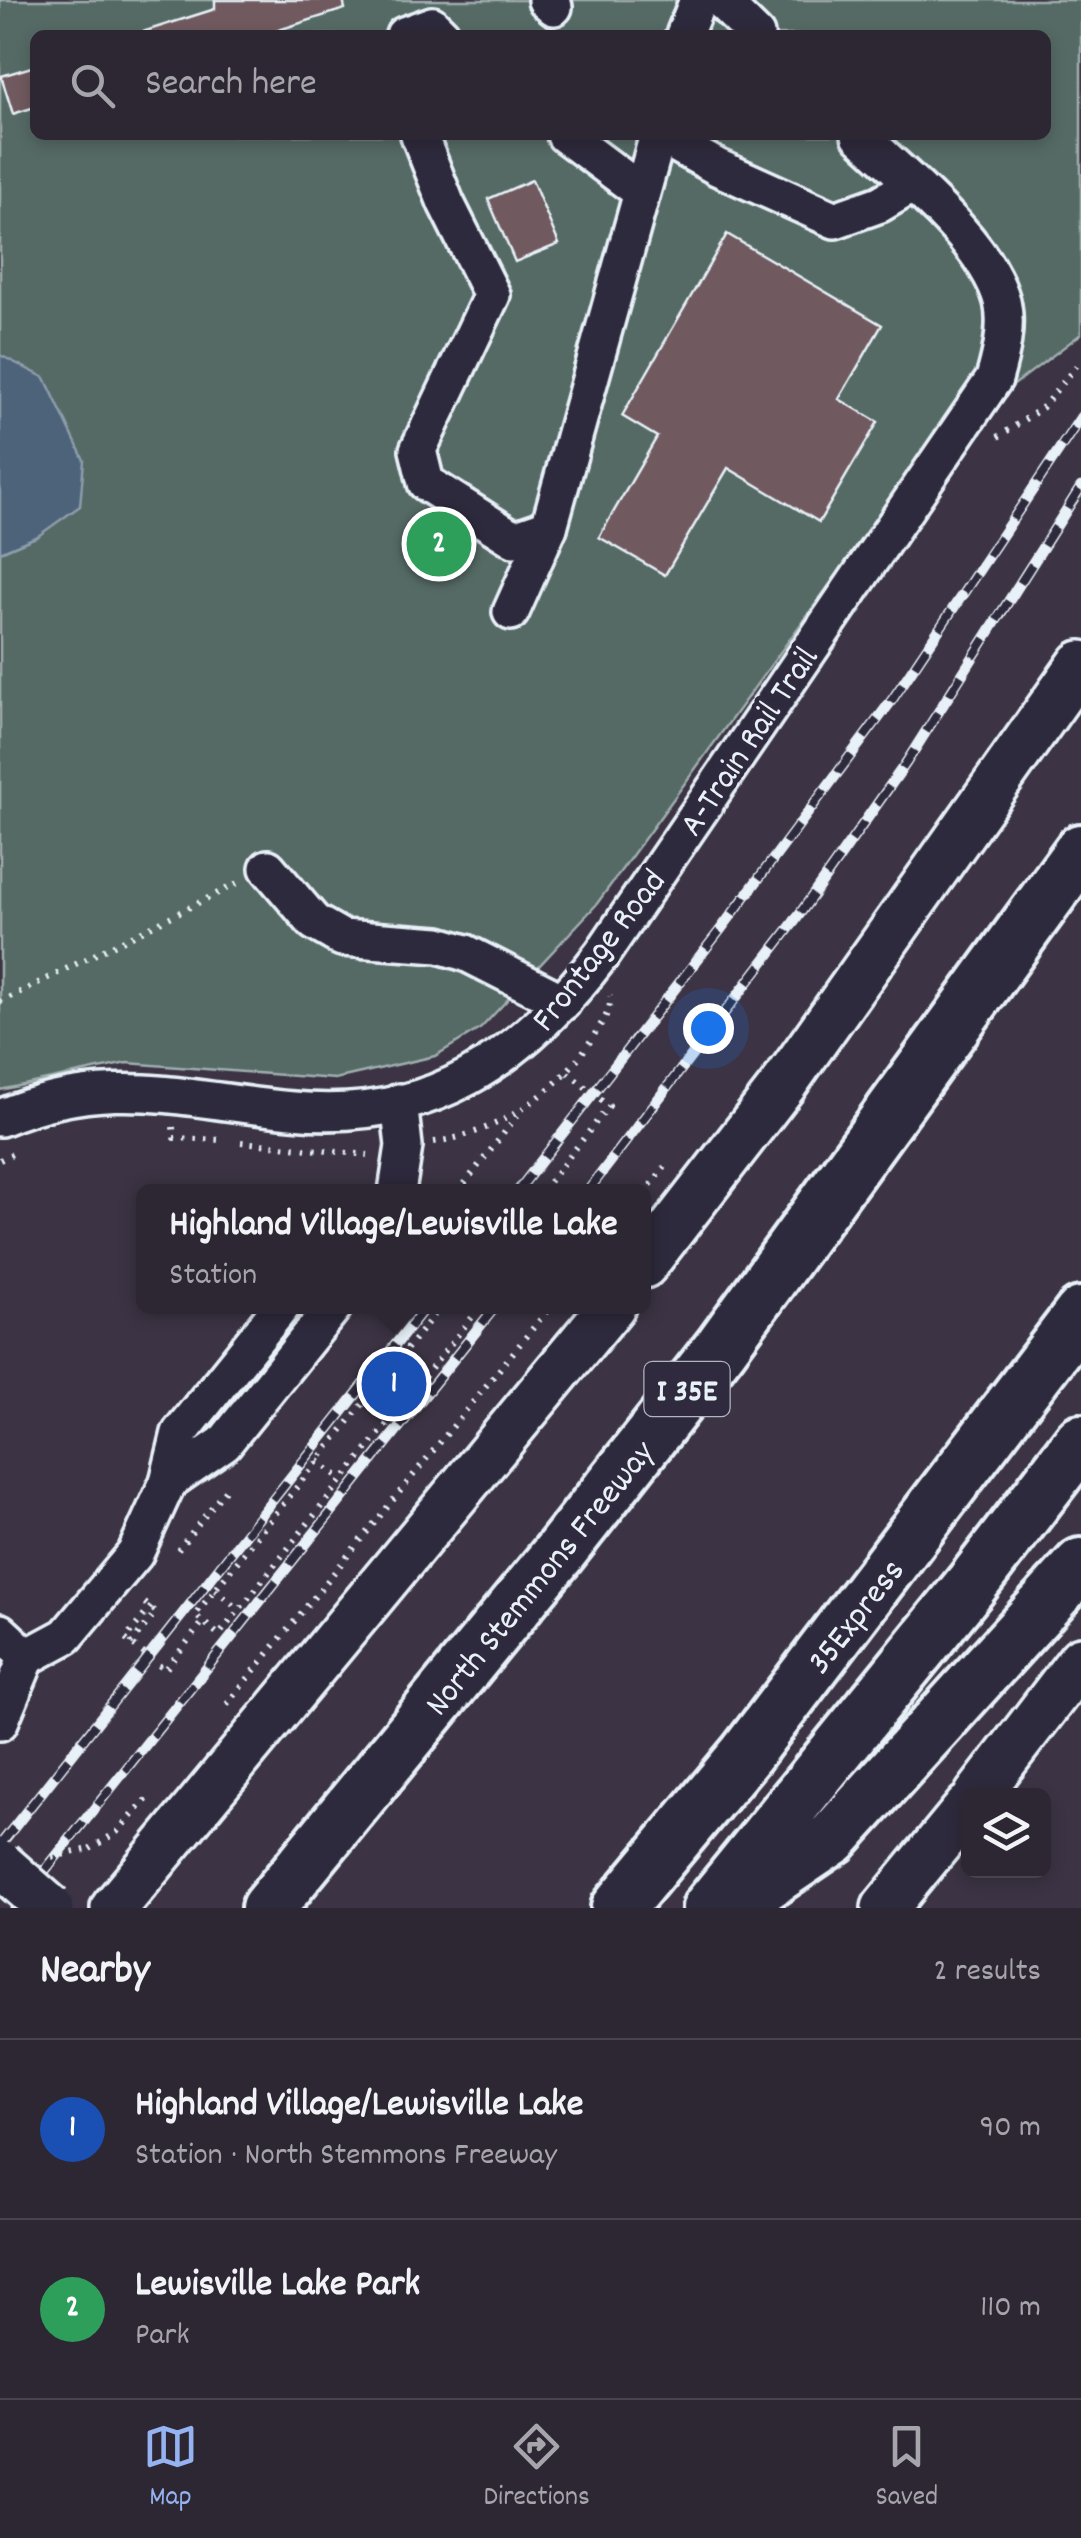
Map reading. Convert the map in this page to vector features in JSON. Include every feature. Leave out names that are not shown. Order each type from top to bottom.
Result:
[{"type":"highway","name":"North Stemmons Freeway","points":[[268,1908],[560,1553],[721,1346],[1081,851]]},
{"type":"highway","name":"35Express","points":[[618,1908],[842,1631],[1081,1314]]},
{"type":"highway","points":[[710,1908],[971,1586],[1081,1441]]},
{"type":"highway","points":[[730,1908],[833,1838],[1081,1565]]},
{"type":"main road","points":[[651,1256],[784,1084],[1081,664]]},
{"type":"main road","points":[[114,1908],[605,1314]]},
{"type":"main road","points":[[983,1788],[1081,1660]]},
{"type":"main road","points":[[885,1908],[961,1816]]},
{"type":"main road","points":[[0,1864],[50,1908]]},
{"type":"street","points":[[686,30],[698,0]]},
{"type":"street","points":[[720,0],[751,30]]},
{"type":"street","points":[[421,140],[446,203],[492,295],[418,450],[426,483],[514,539],[549,527]]},
{"type":"street","points":[[572,140],[640,191]]},
{"type":"street","points":[[511,612],[549,527],[657,140]]},
{"type":"street","points":[[668,140],[717,167],[835,220],[880,204],[912,185]]},
{"type":"street","name":"Frontage Road","points":[[0,1118],[52,1100],[127,1090],[188,1094],[293,1110],[364,1110],[399,1102],[500,1062],[562,1002],[602,954],[979,406],[1000,360],[1002,303],[992,276],[940,212],[865,140]]},
{"type":"street","points":[[268,868],[314,922],[342,938],[438,945],[466,953],[562,1002]]},
{"type":"street","points":[[398,1184],[404,1146],[399,1102]]},
{"type":"street","points":[[0,1722],[27,1657],[66,1636],[135,1554],[168,1482],[180,1433],[276,1314]]},
{"type":"street","points":[[168,1482],[224,1443],[328,1314]]},
{"type":"street","points":[[0,1632],[27,1657]]},
{"type":"path","points":[[986,445],[1042,408],[1081,360]]},
{"type":"path","points":[[0,1002],[268,868]]},
{"type":"path","points":[[160,1127],[175,1127],[174,1138],[372,1156],[473,1132],[525,1106],[568,1073],[612,1004],[608,981]]},
{"type":"path","points":[[549,1184],[609,1106],[568,1073]]},
{"type":"path","points":[[464,1184],[525,1106]]},
{"type":"path","points":[[0,1160],[26,1148]]},
{"type":"path","points":[[435,1314],[195,1615],[220,1635],[475,1314]]},
{"type":"path","points":[[216,1716],[544,1314]]},
{"type":"path","points":[[318,1460],[343,1480]]},
{"type":"path","points":[[215,1590],[240,1610]]},
{"type":"path","points":[[140,1599],[156,1612],[131,1644],[164,1670],[203,1622]]},
{"type":"path","points":[[90,1850],[117,1832],[156,1790]]},
{"type":"green space","points":[[0,0],[1081,0],[1081,334],[927,451],[596,905],[481,1028],[435,1056],[335,1079],[127,1063],[0,1090],[0,552],[38,536],[0,355]]},
{"type":"water","points":[[0,355],[45,378],[84,460],[80,506],[38,536],[0,552]]},
{"type":"building","points":[[215,0],[343,0],[345,9],[279,30],[149,30],[215,9]]},
{"type":"building","points":[[30,67],[30,109],[13,114],[1,76]]},
{"type":"building","points":[[532,180],[559,244],[515,262],[488,199]]},
{"type":"building","points":[[727,234],[882,325],[839,399],[878,422],[819,522],[728,468],[665,575],[599,537],[657,437],[622,416]]},
{"type":"railway","points":[[523,1184],[892,700],[1081,417]]},
{"type":"railway","points":[[593,1184],[794,922],[906,763],[1081,487]]},
{"type":"railway","points":[[0,1845],[420,1314]]},
{"type":"railway","points":[[15,1908],[490,1314]]},
{"type":"place","name":"Lewisville Lake Park","points":[[439,544]]},
{"type":"place","name":"Highland Village/Lewisville Lake","points":[[394,1384]]}]
